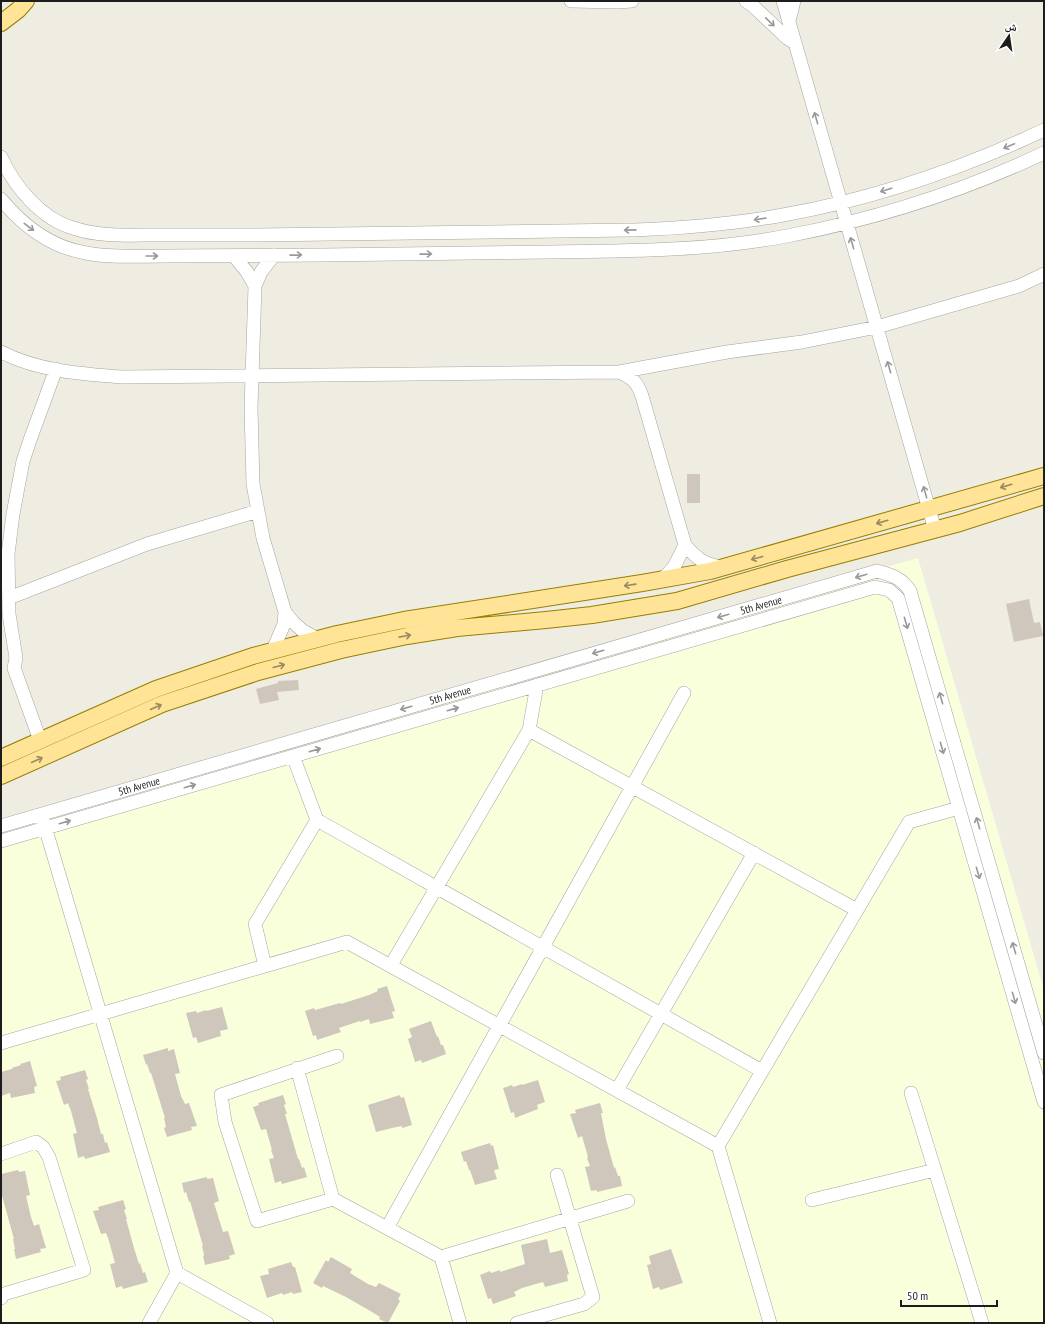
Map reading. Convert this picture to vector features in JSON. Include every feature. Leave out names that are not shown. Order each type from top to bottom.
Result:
[{"type":"main road","points":[[3,24],[26,1]]},
{"type":"main road","points":[[1,758],[156,689],[273,650],[404,620],[662,580],[723,568],[1044,476]]},
{"type":"main road","points":[[1,776],[162,704],[258,672],[341,650],[407,636],[457,628],[569,618],[677,601],[787,569],[935,530],[1044,496]]},
{"type":"street","points":[[571,1],[632,1]]},
{"type":"street","points":[[746,1],[787,38],[795,43]]},
{"type":"street","points":[[783,1],[935,530]]},
{"type":"street","points":[[789,21],[794,1]]},
{"type":"street","points":[[1,157],[7,170],[17,185],[28,199],[41,211],[71,228],[92,233],[112,235],[203,235],[635,230],[685,228],[752,220],[783,215],[840,202],[928,178],[1008,147],[1044,130]]},
{"type":"street","points":[[1,199],[13,214],[29,227],[44,238],[63,248],[87,254],[112,256],[234,256],[636,251],[686,249],[787,236],[846,222],[935,198],[1017,166],[1044,153]]},
{"type":"street","points":[[273,650],[284,624],[285,612],[264,538],[253,484],[251,408],[255,286],[261,272],[274,255]]},
{"type":"street","points":[[234,256],[255,286]]},
{"type":"street","points":[[1,352],[27,363],[56,369],[81,374],[122,377],[620,372],[727,352],[802,342],[877,327],[1019,286],[1044,274]]},
{"type":"street","points":[[40,740],[14,668],[16,658],[9,614],[8,554],[23,461],[56,369]]},
{"type":"street","points":[[620,372],[629,376],[638,384],[685,545],[703,562],[712,566],[723,568]]},
{"type":"street","points":[[9,598],[147,544],[258,511]]},
{"type":"street","points":[[662,580],[674,567],[685,545]]},
{"type":"street","name":"5th Avenue","points":[[1,826],[877,571],[899,578],[906,584],[910,591],[1044,1052]]},
{"type":"street","name":"5th Avenue","points":[[1,841],[875,587],[889,590],[898,598],[959,808]]},
{"type":"street","points":[[285,612],[303,631],[318,639]]},
{"type":"street","points":[[391,966],[529,730],[537,685]]},
{"type":"street","points":[[387,1228],[684,693]]},
{"type":"street","points":[[529,730],[857,910]]},
{"type":"street","points":[[293,756],[317,820],[762,1071]]},
{"type":"street","points":[[718,1146],[909,822],[959,808],[1044,1102]]},
{"type":"street","points":[[41,814],[177,1273],[267,1323]]},
{"type":"street","points":[[265,966],[255,924],[317,820]]},
{"type":"street","points":[[617,1090],[754,853]]},
{"type":"street","points":[[1,1043],[348,942],[718,1146],[770,1323]]},
{"type":"street","points":[[337,1056],[297,1068],[221,1095],[225,1122],[257,1221],[333,1199],[442,1257],[570,1220],[628,1201]]},
{"type":"street","points":[[297,1068],[333,1199]]},
{"type":"street","points":[[911,1093],[982,1323]]},
{"type":"street","points":[[1,1154],[36,1142],[43,1147],[49,1157],[84,1270],[2,1293]]},
{"type":"street","points":[[812,1200],[935,1170]]},
{"type":"street","points":[[517,1323],[584,1304],[593,1298],[557,1174]]},
{"type":"street","points":[[442,1257],[460,1323]]},
{"type":"street","points":[[149,1323],[177,1273]]},
{"type":"shaded area","points":[[918,558],[1044,990],[1044,1323],[1,1323],[1,819]]},
{"type":"building","points":[[687,474],[700,474],[700,503],[687,503]]},
{"type":"building","points":[[1029,599],[1034,623],[1040,622],[1043,636],[1014,642],[1006,604]]},
{"type":"building","points":[[298,680],[299,690],[277,692],[279,700],[260,704],[256,689],[278,683],[278,681]]},
{"type":"building","points":[[387,986],[395,1011],[392,1012],[394,1018],[370,1024],[369,1019],[360,1021],[339,1028],[341,1032],[317,1040],[316,1035],[313,1036],[305,1011],[314,1008],[315,1010],[341,1004],[369,995],[378,991],[377,989]]},
{"type":"building","points":[[222,1007],[228,1029],[220,1031],[221,1036],[198,1043],[196,1037],[193,1038],[186,1013],[196,1011],[197,1013]]},
{"type":"building","points":[[431,1021],[446,1054],[422,1063],[421,1060],[415,1062],[408,1039],[412,1037],[409,1029]]},
{"type":"building","points":[[168,1048],[168,1051],[174,1049],[180,1073],[175,1074],[181,1096],[185,1104],[189,1103],[197,1126],[191,1127],[192,1130],[167,1137],[164,1128],[166,1127],[165,1118],[151,1073],[147,1064],[146,1065],[143,1055]]},
{"type":"building","points":[[30,1061],[37,1086],[34,1087],[35,1093],[11,1098],[10,1093],[1,1096],[1,1072]]},
{"type":"building","points":[[85,1070],[88,1079],[86,1080],[88,1089],[101,1134],[103,1134],[105,1143],[107,1142],[110,1152],[85,1159],[84,1156],[78,1158],[73,1134],[77,1133],[71,1111],[68,1103],[64,1105],[56,1081],[61,1080],[60,1077]]},
{"type":"building","points":[[538,1080],[545,1102],[537,1105],[538,1109],[515,1118],[514,1112],[511,1113],[503,1088],[512,1085],[513,1087],[522,1085]]},
{"type":"building","points":[[283,1095],[286,1104],[284,1105],[287,1114],[285,1114],[298,1159],[302,1168],[304,1167],[307,1177],[282,1184],[281,1181],[275,1183],[269,1159],[274,1158],[266,1129],[261,1130],[253,1107],[259,1105],[258,1103]]},
{"type":"building","points":[[400,1095],[401,1098],[404,1097],[412,1125],[376,1132],[368,1105]]},
{"type":"building","points":[[600,1103],[603,1113],[601,1113],[606,1139],[614,1168],[615,1167],[618,1176],[620,1176],[622,1186],[597,1192],[597,1190],[591,1191],[585,1167],[590,1166],[588,1157],[582,1136],[578,1138],[570,1114],[576,1113],[575,1110]]},
{"type":"building","points":[[490,1143],[491,1146],[493,1145],[499,1169],[494,1170],[497,1179],[475,1185],[470,1170],[466,1161],[464,1162],[461,1152]]},
{"type":"building","points":[[18,1170],[19,1172],[25,1171],[30,1195],[26,1196],[31,1217],[34,1226],[39,1224],[46,1248],[40,1249],[41,1252],[16,1259],[14,1239],[1,1192],[1,1174]]},
{"type":"building","points":[[207,1177],[207,1179],[213,1178],[219,1201],[214,1203],[223,1232],[228,1231],[235,1254],[229,1256],[230,1259],[205,1265],[203,1246],[190,1201],[189,1202],[186,1192],[184,1193],[182,1183]]},
{"type":"building","points":[[123,1200],[126,1209],[124,1210],[126,1219],[134,1248],[139,1264],[140,1263],[143,1273],[145,1272],[148,1282],[123,1289],[122,1286],[116,1288],[110,1264],[115,1263],[109,1241],[106,1233],[101,1234],[93,1211],[99,1210],[98,1207]]},
{"type":"building","points":[[547,1239],[550,1253],[562,1250],[569,1274],[567,1275],[568,1281],[545,1287],[543,1282],[522,1288],[514,1292],[516,1296],[493,1304],[491,1298],[488,1299],[480,1275],[490,1271],[491,1273],[500,1270],[500,1272],[525,1264],[521,1245]]},
{"type":"building","points":[[671,1249],[683,1283],[660,1290],[659,1287],[653,1289],[647,1265],[651,1264],[649,1256]]},
{"type":"building","points":[[331,1257],[352,1269],[350,1273],[368,1284],[376,1287],[379,1283],[401,1294],[398,1299],[400,1301],[388,1323],[379,1319],[380,1317],[346,1297],[313,1283],[326,1260],[328,1262]]},
{"type":"building","points":[[291,1262],[293,1267],[295,1267],[302,1292],[293,1294],[292,1292],[283,1295],[282,1293],[267,1298],[260,1276],[269,1274],[268,1269]]}]
